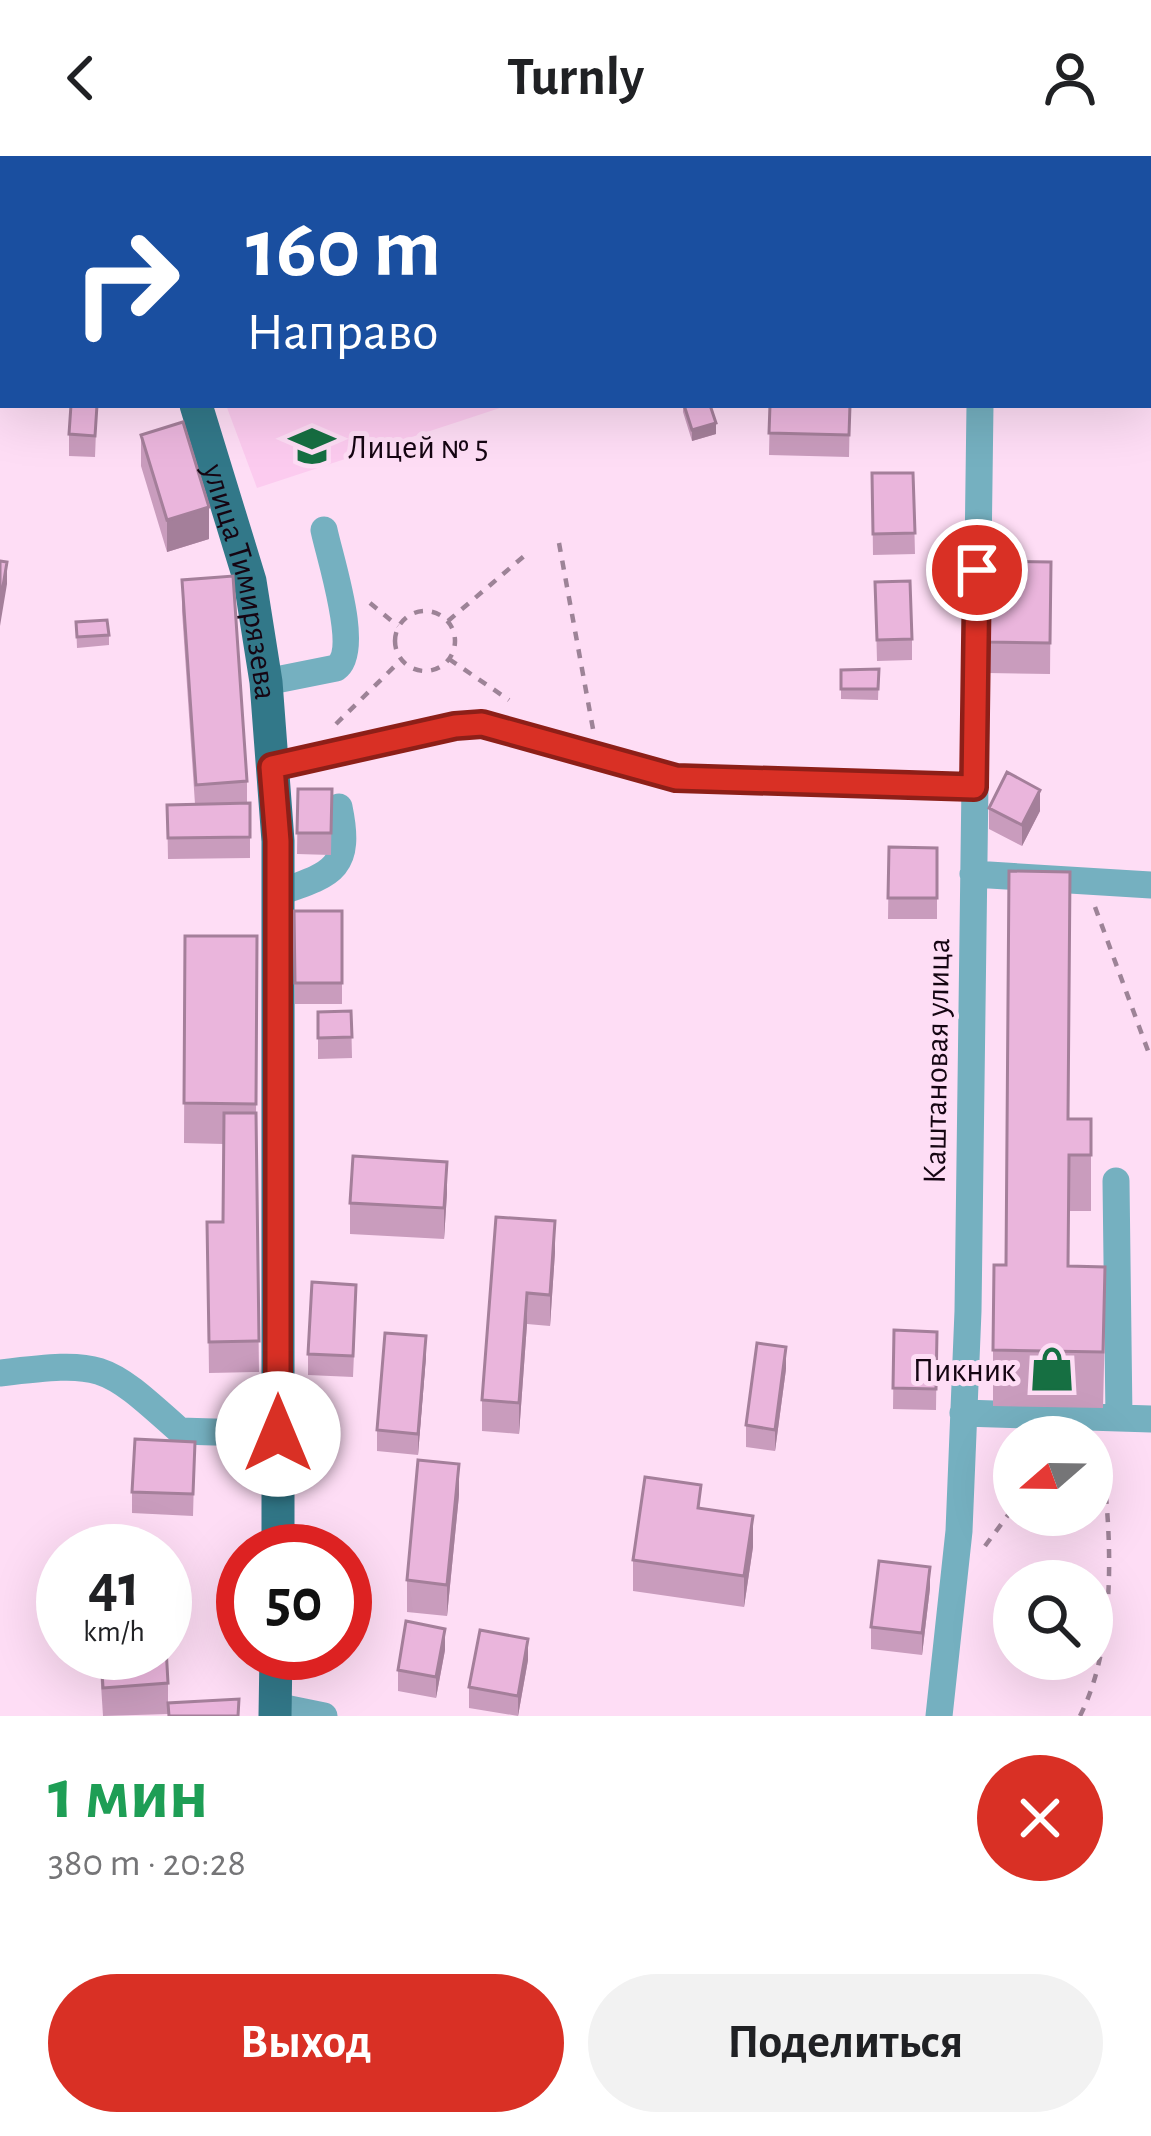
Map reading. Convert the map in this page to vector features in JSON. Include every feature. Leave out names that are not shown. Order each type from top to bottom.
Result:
[{"type":"main road","name":"улица Тимирязева","points":[[197,408],[250,581],[285,765],[278,893],[278,1524]]},
{"type":"main road","points":[[275,1711],[276,1680]]},
{"type":"street","name":"Каштановая улица","points":[[939,1716],[959,1531],[963,1413],[980,408]]},
{"type":"street","points":[[266,682],[337,668],[345,662],[345,627],[324,530]]},
{"type":"street","points":[[285,765],[482,724],[676,778],[974,787]]},
{"type":"street","points":[[278,893],[317,879],[337,863],[346,842],[339,807]]},
{"type":"street","points":[[973,874],[1151,885]]},
{"type":"street","points":[[1108,1416],[1116,1181]]},
{"type":"street","points":[[0,1373],[70,1365],[99,1368],[130,1386],[180,1431],[278,1434]]},
{"type":"street","points":[[963,1413],[1050,1416]]},
{"type":"street","points":[[1113,1418],[1151,1419]]},
{"type":"street","points":[[275,1711],[324,1716]]},
{"type":"path","points":[[559,543],[598,758]]},
{"type":"path","points":[[448,621],[530,550]]},
{"type":"path","points":[[358,593],[398,626]]},
{"type":"path","points":[[422,610],[441,614],[448,621],[454,650],[442,666],[423,671],[401,659],[395,646],[404,618],[422,610]]},
{"type":"path","points":[[285,765],[401,659]]},
{"type":"path","points":[[1085,878],[1151,1059]]},
{"type":"path","points":[[1080,1716],[1107,1624],[1107,1536]]},
{"type":"shaded area","name":"Лицей № 5","points":[[227,408],[500,408],[257,488]]},
{"type":"building","points":[[71,408],[97,408],[95,436],[69,434]]},
{"type":"building","points":[[685,408],[711,408],[716,423],[692,430]]},
{"type":"building","points":[[770,408],[850,408],[849,435],[769,433]]},
{"type":"building","points":[[183,422],[209,507],[167,520],[141,435]]},
{"type":"building","points":[[872,473],[913,473],[915,533],[873,534]]},
{"type":"building","points":[[0,561],[7,562],[0,604]]},
{"type":"building","points":[[989,561],[1051,562],[1050,643],[988,642]]},
{"type":"building","points":[[233,576],[247,781],[196,785],[182,580]]},
{"type":"building","points":[[910,581],[912,639],[877,640],[875,582]]},
{"type":"building","points":[[107,620],[109,635],[77,637],[76,622]]},
{"type":"building","points":[[879,669],[878,689],[841,689],[841,670]]},
{"type":"building","points":[[1007,772],[1040,790],[1022,825],[989,808]]},
{"type":"building","points":[[298,789],[332,789],[331,833],[297,833]]},
{"type":"building","points":[[250,803],[250,837],[168,838],[167,805]]},
{"type":"building","points":[[889,847],[937,848],[937,898],[888,898]]},
{"type":"building","points":[[1009,871],[1070,872],[1068,1119],[1091,1119],[1091,1155],[1069,1155],[1068,1266],[1105,1267],[1103,1352],[993,1350],[994,1265],[1006,1265]]},
{"type":"building","points":[[294,911],[342,911],[342,983],[295,983]]},
{"type":"building","points":[[185,936],[257,936],[256,1104],[184,1103]]},
{"type":"building","points":[[351,1011],[352,1037],[318,1038],[318,1012]]},
{"type":"building","points":[[224,1113],[256,1113],[259,1341],[209,1342],[207,1222],[223,1222]]},
{"type":"building","points":[[353,1156],[447,1162],[444,1208],[350,1203]]},
{"type":"building","points":[[496,1217],[555,1221],[550,1295],[527,1293],[519,1403],[482,1400]]},
{"type":"building","points":[[312,1282],[356,1285],[353,1356],[308,1354]]},
{"type":"building","points":[[894,1330],[937,1332],[936,1389],[893,1388]]},
{"type":"building","points":[[385,1333],[426,1336],[418,1434],[377,1430]]},
{"type":"building","points":[[757,1343],[786,1347],[775,1430],[746,1425]]},
{"type":"building","points":[[135,1439],[195,1442],[193,1494],[132,1492]]},
{"type":"building","points":[[418,1460],[459,1464],[447,1585],[407,1580]]},
{"type":"building","points":[[645,1477],[701,1485],[698,1508],[753,1516],[744,1576],[633,1560]]},
{"type":"building","points":[[879,1561],[930,1567],[922,1633],[871,1627]]},
{"type":"building","points":[[406,1621],[445,1629],[436,1677],[398,1670]]},
{"type":"building","points":[[480,1630],[528,1639],[518,1696],[469,1687]]},
{"type":"building","points":[[103,1680],[168,1680],[168,1683],[103,1688]]},
{"type":"building","points":[[239,1699],[238,1716],[169,1716],[168,1703]]},
{"type":"place","name":"Лицей № 5","points":[[312,446]]},
{"type":"place","name":"Пикник","points":[[1052,1369]]},
{"type":"route","points":[[278,1434],[278,841],[272,767],[482,724],[676,778],[974,787],[977,570]]}]
